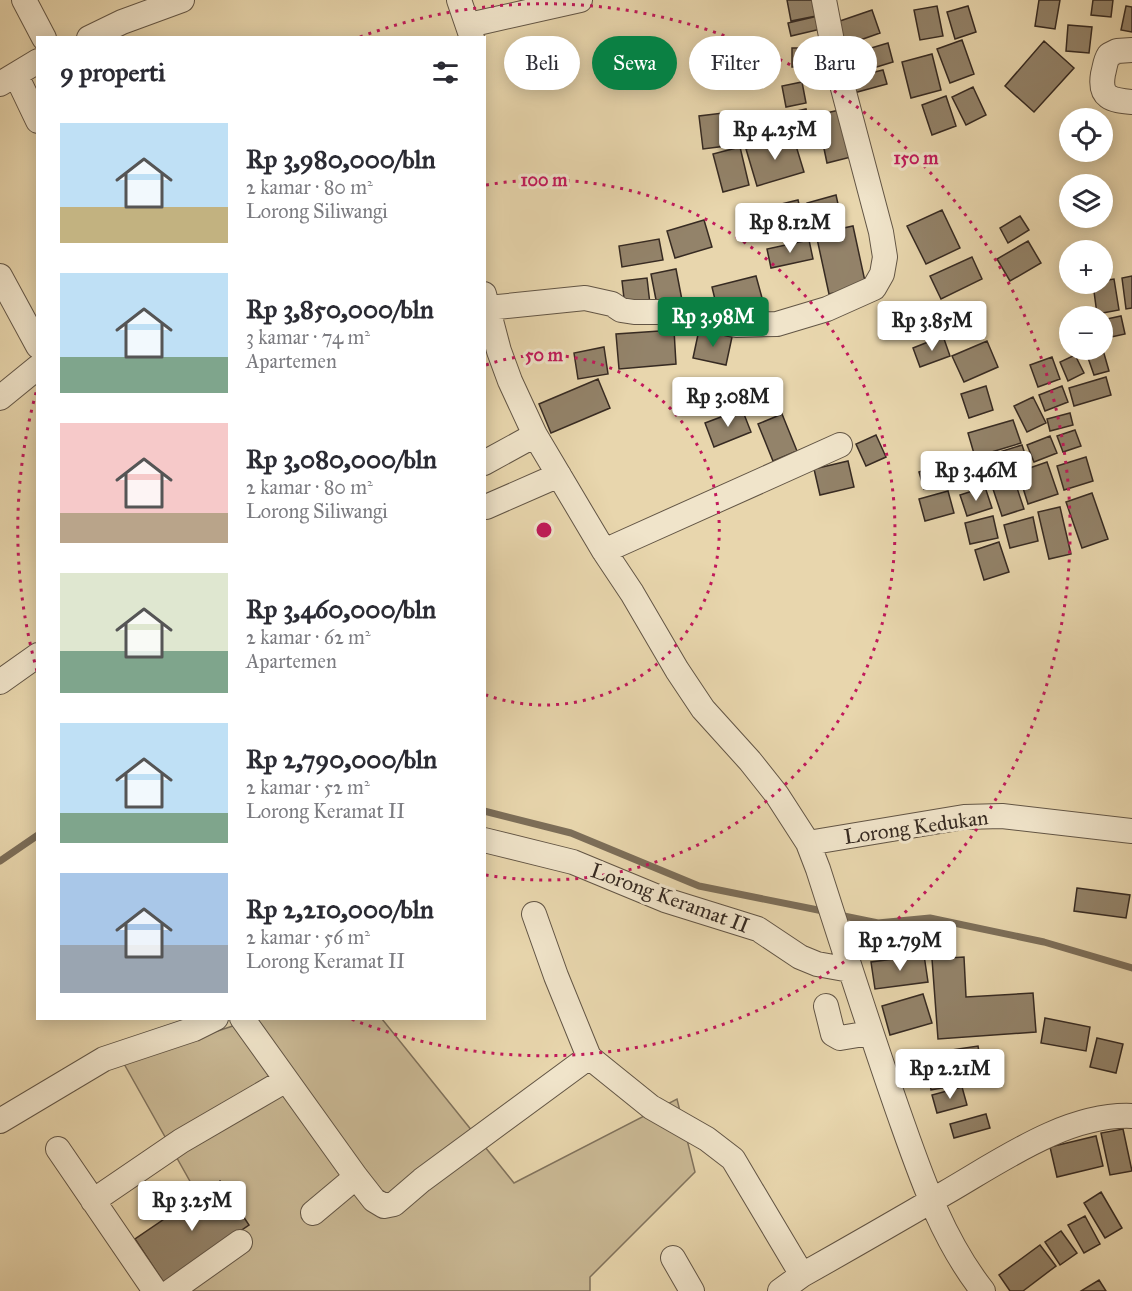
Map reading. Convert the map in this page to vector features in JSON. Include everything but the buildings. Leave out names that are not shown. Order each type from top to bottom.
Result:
[{"type":"street","points":[[24,0],[43,36]]},
{"type":"street","points":[[459,0],[470,31],[580,0]]},
{"type":"street","points":[[824,0],[836,62],[881,232],[885,257],[882,274],[874,288],[827,309],[777,324],[736,325],[689,312],[634,312],[585,298],[486,301],[499,351],[535,435],[604,551],[703,709],[777,795],[808,843],[870,1033],[930,1202],[956,1250],[983,1291]]},
{"type":"street","points":[[98,36],[126,30],[175,1]]},
{"type":"street","points":[[1132,50],[1117,51],[1109,55],[1101,86],[1108,97],[1132,102]]},
{"type":"street","points":[[36,63],[8,79],[36,118]]},
{"type":"street","points":[[0,276],[36,342]]},
{"type":"street","points":[[0,398],[36,369]]},
{"type":"street","points":[[486,462],[535,435]]},
{"type":"street","points":[[604,551],[840,445]]},
{"type":"street","points":[[486,507],[559,475]]},
{"type":"street","points":[[0,682],[36,656]]},
{"type":"street","name":"Lorong Kedukan","points":[[808,843],[964,818],[1002,816],[1132,831]]},
{"type":"street","name":"Lorong Keramat II","points":[[486,840],[573,862],[665,900],[758,929],[800,957],[817,964],[850,970]]},
{"type":"street","points":[[534,914],[589,1057],[651,1107],[678,1121],[733,1159],[802,1275]]},
{"type":"street","points":[[826,1006],[833,1034],[840,1038],[870,1033]]},
{"type":"street","points":[[0,1121],[104,1059],[194,1029],[212,1020]]},
{"type":"street","points":[[243,1020],[356,1178],[379,1204],[389,1206],[589,1057]]},
{"type":"street","points":[[93,1201],[181,1141],[286,1080]]},
{"type":"street","points":[[780,1291],[802,1275],[1015,1153],[1066,1129],[1102,1117],[1132,1116]]},
{"type":"street","points":[[58,1149],[155,1291]]},
{"type":"street","points":[[313,1213],[356,1178]]},
{"type":"street","points":[[171,1291],[240,1242]]},
{"type":"street","points":[[673,1258],[692,1291]]},
{"type":"shaded area","points":[[251,1020],[383,1020],[514,1183],[677,1099],[695,1172],[590,1277],[590,1291],[166,1291],[228,1249],[123,1062]]},
{"type":"waterway","points":[[486,812],[571,833],[699,886],[828,912]]},
{"type":"waterway","points":[[0,861],[36,836]]},
{"type":"waterway","points":[[839,915],[878,923],[930,918],[1044,942],[1132,968]]}]
